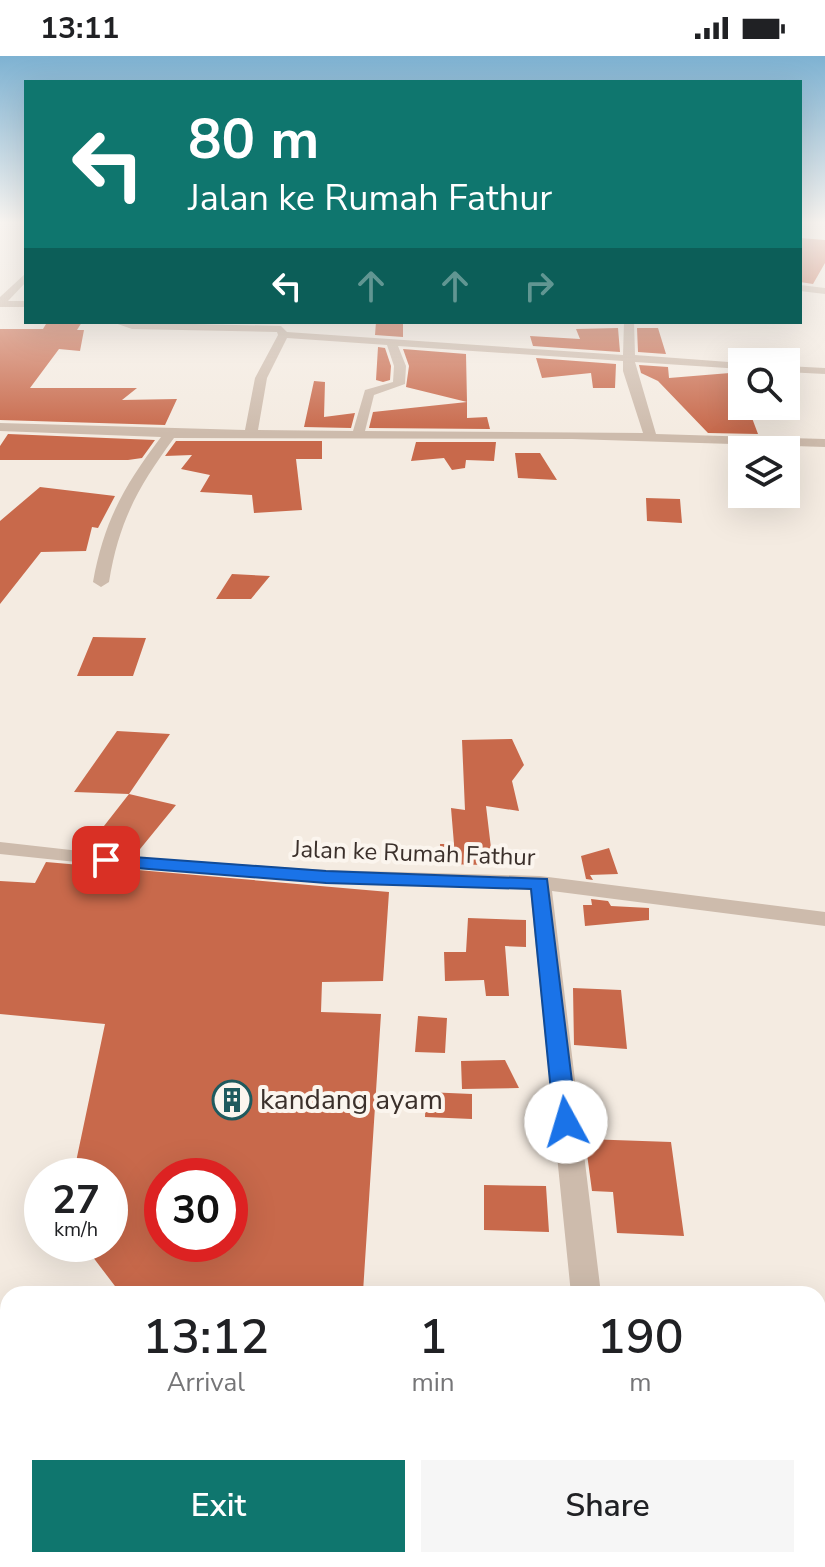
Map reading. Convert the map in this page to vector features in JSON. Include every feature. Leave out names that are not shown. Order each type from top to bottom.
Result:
[{"type":"street","points":[[0,303],[24,304]]},
{"type":"street","points":[[124,324],[281,329],[283,335],[261,378],[251,435]]},
{"type":"street","points":[[629,324],[628,359],[651,437]]},
{"type":"street","points":[[283,335],[728,365]]},
{"type":"street","points":[[358,434],[369,393],[399,384],[400,366],[391,342]]},
{"type":"street","points":[[800,370],[825,371]]},
{"type":"street","points":[[0,427],[170,434],[651,437],[825,443]]},
{"type":"street","points":[[101,582],[114,517],[124,495],[170,434]]},
{"type":"street","name":"Jalan ke Rumah Fathur","points":[[0,848],[120,862],[326,877],[540,883],[825,919]]},
{"type":"street","points":[[540,883],[585,1286]]},
{"type":"building","points":[[46,324],[81,324],[77,330],[84,330],[80,351],[59,349],[30,388],[137,388],[122,400],[177,399],[165,425],[0,420],[0,329],[43,329]]},
{"type":"building","points":[[376,324],[403,324],[403,337],[375,335]]},
{"type":"building","points":[[618,328],[620,352],[533,346],[530,336],[580,339],[576,329]]},
{"type":"building","points":[[637,328],[658,328],[666,354],[638,352]]},
{"type":"building","points":[[378,347],[385,348],[391,366],[390,380],[383,382],[376,380]]},
{"type":"building","points":[[403,349],[466,354],[467,402],[406,387],[409,366]]},
{"type":"building","points":[[536,358],[616,364],[615,388],[593,388],[591,373],[542,378]]},
{"type":"building","points":[[639,365],[668,367],[669,378],[728,373],[728,420],[753,420],[758,434],[708,433],[658,381],[641,373]]},
{"type":"building","points":[[314,381],[325,382],[324,417],[355,413],[351,428],[304,427]]},
{"type":"building","points":[[467,402],[467,418],[487,417],[490,429],[369,428],[373,412]]},
{"type":"building","points":[[8,434],[155,440],[142,458],[128,460],[0,460],[0,446]]},
{"type":"building","points":[[176,441],[322,441],[322,459],[296,459],[302,510],[254,513],[252,495],[200,492],[210,475],[181,469],[192,455],[165,456]]},
{"type":"building","points":[[416,442],[496,442],[494,461],[466,460],[465,468],[452,470],[444,458],[411,461]]},
{"type":"building","points":[[515,453],[540,453],[557,480],[518,478]]},
{"type":"building","points":[[40,487],[115,496],[98,528],[92,527],[86,551],[41,552],[0,604],[0,521]]},
{"type":"building","points":[[646,498],[680,499],[682,523],[647,521]]},
{"type":"building","points":[[232,574],[270,576],[251,599],[216,599]]},
{"type":"building","points":[[93,637],[146,638],[133,676],[77,676]]},
{"type":"building","points":[[117,731],[170,734],[129,794],[74,792]]},
{"type":"building","points":[[512,739],[524,765],[512,781],[519,811],[486,806],[491,848],[486,865],[441,864],[440,844],[454,844],[451,808],[465,810],[462,740]]},
{"type":"building","points":[[129,794],[176,805],[136,854],[86,849]]},
{"type":"building","points":[[609,848],[618,874],[590,875],[593,880],[586,879],[581,856]]},
{"type":"building","name":"kandang ayam","points":[[46,862],[389,892],[383,981],[322,982],[321,1012],[381,1014],[363,1286],[115,1286],[97,1262],[128,1262],[128,1158],[77,1158],[105,1024],[0,1014],[0,881],[35,883]]},
{"type":"building","points":[[591,899],[608,901],[611,906],[649,908],[649,920],[585,926],[583,905],[592,905]]},
{"type":"building","points":[[468,918],[526,920],[526,947],[505,946],[509,996],[486,996],[484,980],[445,981],[444,952],[466,952]]},
{"type":"building","points":[[573,988],[621,990],[627,1049],[574,1045]]},
{"type":"building","points":[[418,1016],[447,1018],[445,1053],[415,1052]]},
{"type":"building","points":[[505,1060],[519,1088],[462,1089],[461,1061]]},
{"type":"building","points":[[426,1092],[472,1094],[472,1119],[425,1117]]},
{"type":"building","points":[[585,1139],[671,1142],[684,1236],[617,1233],[613,1192],[592,1191]]},
{"type":"building","points":[[484,1185],[546,1186],[549,1232],[484,1230]]},
{"type":"place","name":"kandang ayam","points":[[232,1100]]},
{"type":"route","points":[[106,860],[326,877],[540,883],[566,1122]]}]
